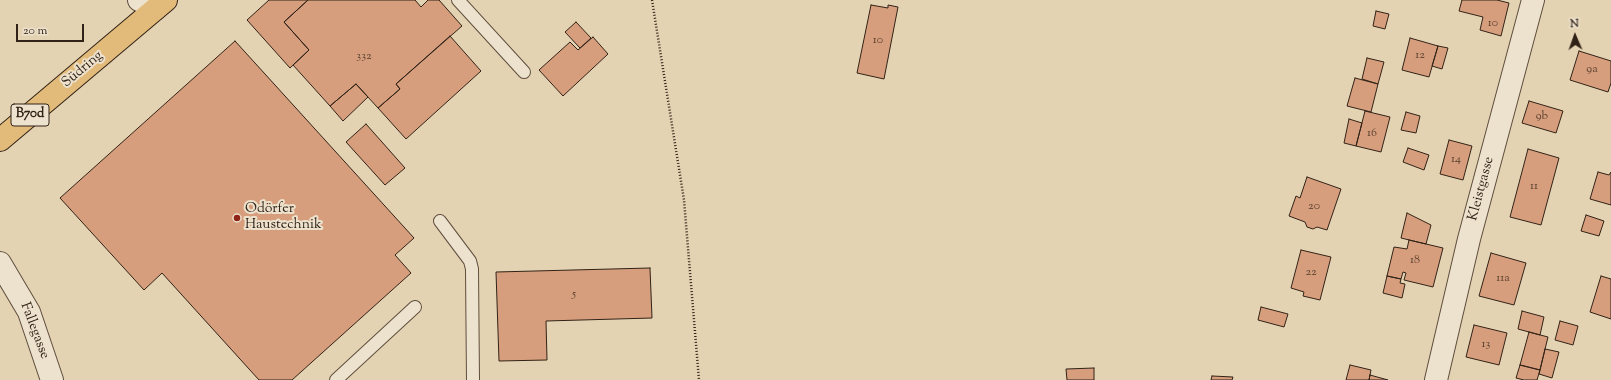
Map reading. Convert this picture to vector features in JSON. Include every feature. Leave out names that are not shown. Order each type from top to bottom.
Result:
[{"type":"main road","name":"Südring","points":[[0,140],[153,3]]},
{"type":"street","name":"Kleistgasse","points":[[1436,380],[1469,239],[1533,0]]},
{"type":"street","name":"Fallegasse","points":[[0,263],[29,312],[52,380]]},
{"type":"lane","points":[[458,0],[524,72]]},
{"type":"lane","points":[[440,221],[470,261],[472,269],[473,380]]},
{"type":"lane","points":[[336,380],[414,307]]},
{"type":"path","points":[[652,0],[684,200],[699,380]]},
{"type":"building","points":[[269,0],[308,0],[284,22],[309,50],[290,68],[247,20]]},
{"type":"building","points":[[308,0],[415,0],[421,7],[428,0],[439,0],[462,26],[396,84],[400,89],[378,108],[356,84],[330,106],[293,65],[309,50],[284,22]]},
{"type":"building","points":[[1462,0],[1497,0],[1509,3],[1501,36],[1480,30],[1483,17],[1459,11]]},
{"type":"building","points":[[871,5],[888,8],[888,5],[898,7],[884,79],[857,73]]},
{"type":"building","points":[[1376,11],[1389,14],[1385,29],[1373,26]]},
{"type":"building","points":[[576,22],[591,38],[580,48],[565,32]]},
{"type":"building","points":[[450,36],[481,71],[406,139],[378,108],[400,89],[396,84]]},
{"type":"building","points":[[593,37],[608,54],[563,96],[539,70],[570,42],[578,50]]},
{"type":"building","points":[[1410,38],[1438,46],[1429,77],[1402,70]]},
{"type":"building","name":"Odörfer Haustechnik","points":[[235,41],[414,238],[395,255],[411,273],[292,380],[259,380],[162,273],[144,290],[60,198]]},
{"type":"building","points":[[1438,46],[1448,48],[1442,69],[1432,66]]},
{"type":"building","points":[[1579,51],[1611,61],[1611,83],[1608,92],[1570,80]]},
{"type":"building","points":[[1367,58],[1384,62],[1378,84],[1362,79]]},
{"type":"building","points":[[1355,78],[1378,84],[1371,112],[1347,106]]},
{"type":"building","points":[[356,84],[368,97],[343,121],[330,106]]},
{"type":"building","points":[[1529,101],[1563,111],[1556,133],[1522,123]]},
{"type":"building","points":[[1365,111],[1390,117],[1381,152],[1356,146]]},
{"type":"building","points":[[1406,112],[1420,116],[1416,133],[1401,130]]},
{"type":"building","points":[[1349,119],[1362,123],[1356,146],[1344,143]]},
{"type":"building","points":[[366,124],[405,168],[385,185],[346,142]]},
{"type":"building","points":[[1449,140],[1472,146],[1463,180],[1440,174]]},
{"type":"building","points":[[1408,148],[1429,155],[1424,170],[1403,162]]},
{"type":"building","points":[[1528,149],[1559,158],[1541,225],[1510,217]]},
{"type":"building","points":[[1598,172],[1609,175],[1611,172],[1611,205],[1590,199]]},
{"type":"building","points":[[1307,177],[1341,189],[1327,230],[1317,227],[1313,229],[1307,227],[1305,222],[1289,216],[1296,196],[1300,198]]},
{"type":"building","points":[[1407,213],[1431,225],[1426,244],[1401,238]]},
{"type":"building","points":[[1586,215],[1604,221],[1599,236],[1581,231]]},
{"type":"building","points":[[1409,240],[1443,248],[1433,287],[1404,280],[1406,273],[1403,272],[1401,279],[1387,276],[1394,247],[1407,249]]},
{"type":"building","points":[[1301,250],[1331,257],[1320,300],[1303,296],[1304,292],[1291,288]]},
{"type":"building","points":[[1491,253],[1526,263],[1514,305],[1479,296]]},
{"type":"building","points":[[650,268],[652,318],[546,321],[547,360],[499,361],[496,272]]},
{"type":"building","points":[[1387,276],[1401,279],[1400,283],[1405,284],[1402,298],[1383,293]]},
{"type":"building","points":[[1601,276],[1611,279],[1611,319],[1590,312]]},
{"type":"building","points":[[1261,307],[1288,314],[1284,327],[1258,320]]},
{"type":"building","points":[[1522,311],[1544,317],[1540,335],[1518,329]]},
{"type":"building","points":[[1560,321],[1578,326],[1573,345],[1555,340]]},
{"type":"building","points":[[1474,325],[1507,333],[1499,365],[1466,357]]},
{"type":"building","points":[[1529,332],[1548,337],[1540,370],[1520,365]]},
{"type":"building","points":[[1545,349],[1559,352],[1552,378],[1539,374]]},
{"type":"building","points":[[1350,365],[1371,370],[1369,380],[1346,380]]},
{"type":"building","points":[[1520,365],[1540,370],[1537,380],[1524,380],[1516,378]]},
{"type":"building","points":[[1094,368],[1094,380],[1067,380],[1066,369]]},
{"type":"building","points":[[1370,375],[1388,380],[1369,380]]},
{"type":"building","points":[[1212,376],[1233,377],[1232,380],[1211,380]]},
{"type":"place","name":"Odörfer Haustechnik","points":[[237,218]]}]
